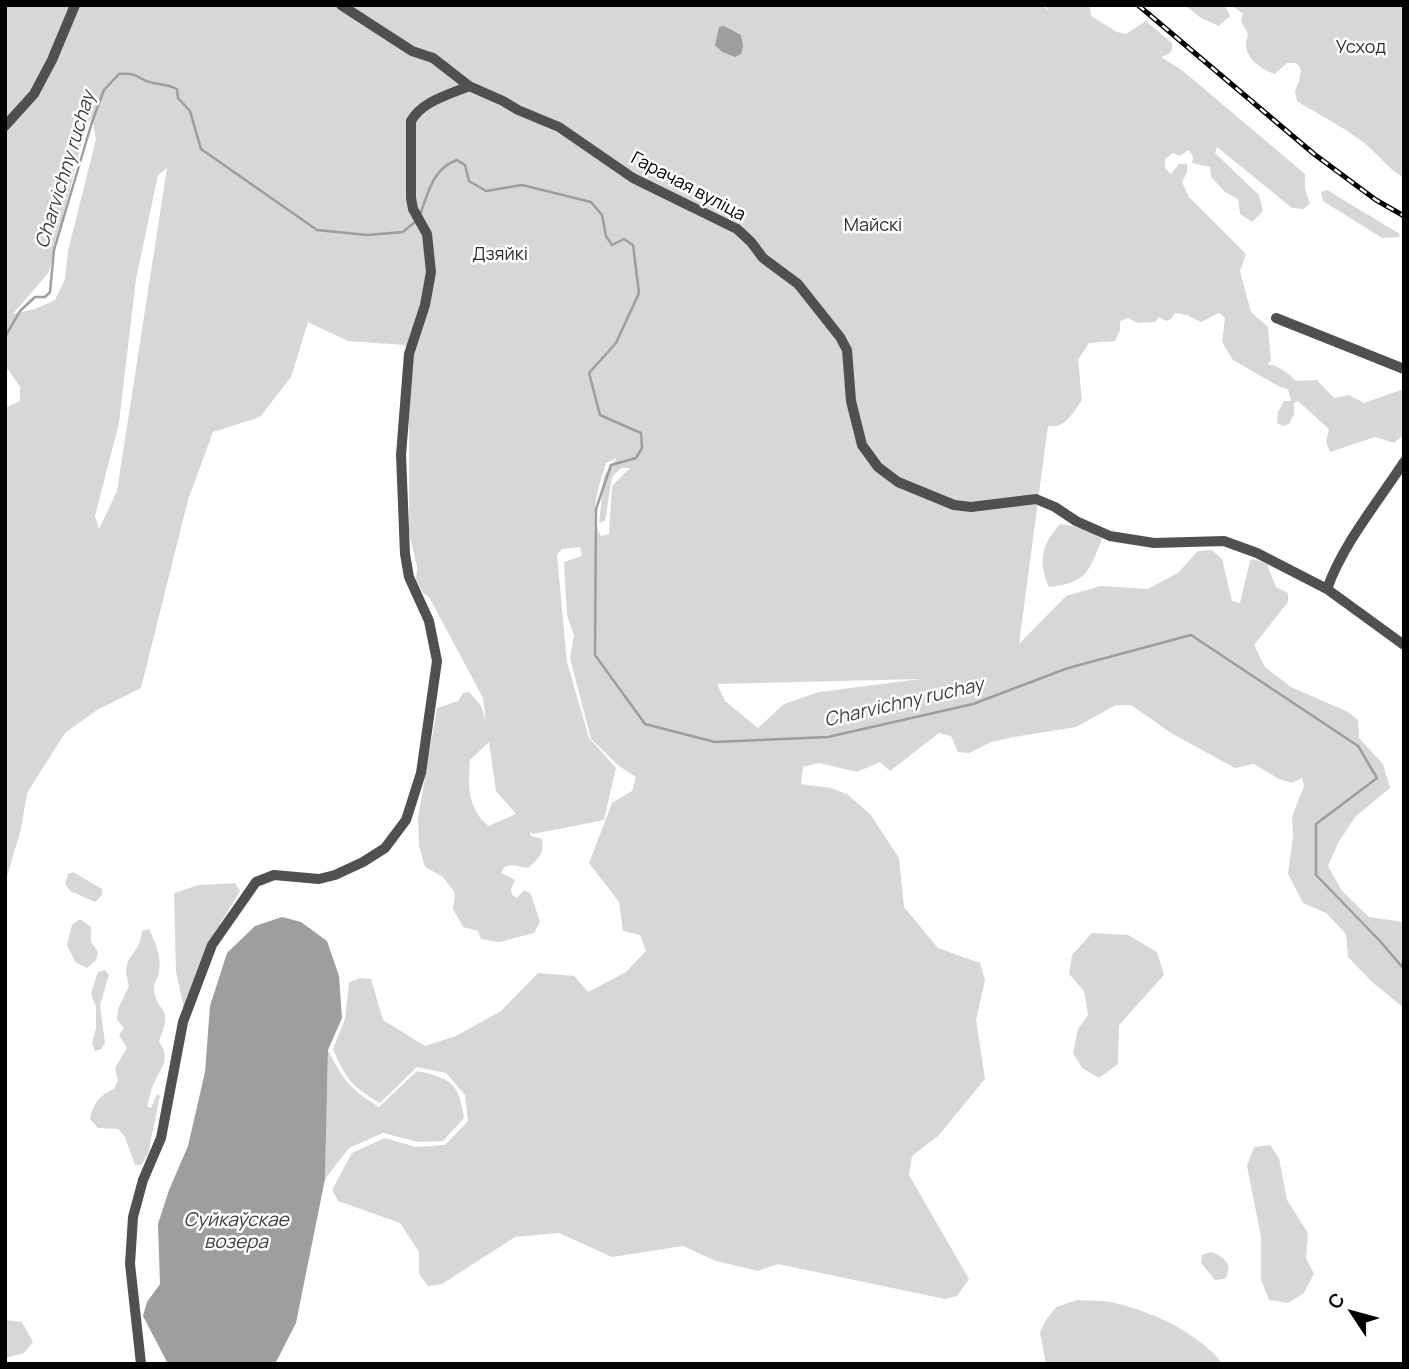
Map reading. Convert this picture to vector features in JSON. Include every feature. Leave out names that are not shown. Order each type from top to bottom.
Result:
[{"type":"street","points":[[5,126],[34,94],[52,60],[75,5]]},
{"type":"street","name":"Гарачая вуліца","points":[[341,5],[412,51],[433,58],[469,86],[559,127],[633,178],[737,229],[763,258],[798,284],[840,337],[847,350],[850,401],[862,445],[878,467],[898,482],[954,505],[989,506],[1037,499],[1076,522],[1110,536],[1154,543],[1224,541],[1256,553],[1327,589]]},
{"type":"street","points":[[141,1364],[130,1265],[133,1217],[143,1180],[161,1138],[183,1022],[212,945],[256,882],[274,875],[319,878],[335,875],[363,863],[385,848],[406,820],[421,774],[437,661],[429,621],[409,577],[405,554],[401,455],[410,354],[425,305],[431,272],[427,234],[413,209],[411,198],[411,121],[416,112],[429,104],[469,86]]},
{"type":"street","points":[[1276,318],[1404,369]]},
{"type":"street","points":[[1404,463],[1354,537],[1327,589],[1404,645]]},
{"type":"green space","points":[[5,5],[1041,5],[1050,12],[1044,5],[1090,5],[1091,16],[1117,32],[1126,34],[1146,21],[1172,43],[1169,54],[1161,57],[1183,71],[1305,174],[1305,189],[1310,203],[1304,209],[1292,208],[1217,147],[1215,153],[1259,195],[1263,211],[1252,222],[1240,214],[1238,199],[1225,192],[1211,177],[1210,167],[1192,163],[1193,157],[1189,150],[1179,156],[1173,153],[1165,159],[1165,168],[1171,174],[1179,164],[1187,164],[1187,172],[1182,182],[1189,197],[1246,254],[1240,271],[1251,312],[1268,327],[1271,361],[1267,364],[1283,370],[1296,381],[1317,380],[1334,398],[1349,395],[1364,403],[1404,389],[1404,434],[1394,443],[1375,437],[1330,452],[1326,442],[1329,429],[1298,401],[1294,403],[1294,414],[1289,424],[1283,426],[1277,423],[1278,412],[1284,401],[1291,401],[1288,389],[1233,360],[1222,342],[1225,318],[1219,313],[1201,322],[1175,313],[1166,321],[1159,317],[1155,322],[1138,323],[1128,318],[1120,321],[1120,330],[1115,341],[1089,343],[1078,360],[1082,400],[1064,423],[1048,426],[1019,644],[1066,596],[1101,586],[1148,589],[1178,573],[1198,551],[1212,550],[1222,559],[1232,601],[1240,603],[1250,561],[1253,559],[1267,564],[1276,587],[1288,593],[1288,602],[1254,645],[1265,667],[1291,687],[1348,712],[1358,720],[1359,738],[1383,764],[1390,788],[1355,817],[1338,843],[1328,866],[1342,891],[1369,917],[1404,922],[1404,1008],[1372,982],[1348,957],[1346,934],[1326,913],[1303,903],[1288,874],[1293,836],[1292,817],[1304,786],[1302,778],[1292,783],[1279,779],[1254,764],[1235,768],[1171,733],[1131,705],[1116,705],[1076,727],[991,742],[969,753],[958,752],[951,736],[939,733],[890,771],[880,762],[857,772],[819,763],[803,767],[801,784],[831,788],[847,794],[870,814],[899,858],[904,907],[938,948],[980,963],[985,980],[976,1020],[985,1079],[938,1136],[912,1156],[909,1175],[969,1279],[957,1296],[945,1299],[778,1264],[758,1271],[716,1261],[683,1246],[612,1257],[559,1233],[515,1237],[442,1284],[428,1286],[419,1274],[419,1252],[400,1223],[338,1201],[332,1190],[352,1153],[385,1138],[416,1147],[445,1145],[468,1121],[465,1095],[446,1073],[417,1067],[380,1103],[362,1092],[346,1075],[333,1049],[345,1019],[349,982],[360,978],[371,979],[383,1020],[425,1046],[456,1036],[501,1011],[538,973],[574,976],[588,992],[626,972],[646,951],[640,935],[623,931],[619,902],[589,863],[612,803],[632,791],[636,777],[619,766],[591,739],[570,658],[574,635],[567,615],[564,562],[582,556],[580,547],[562,549],[557,555],[567,662],[589,738],[616,768],[604,820],[533,834],[530,831],[531,836],[542,839],[540,855],[528,868],[512,865],[504,867],[501,873],[515,880],[512,895],[517,898],[524,890],[531,894],[540,922],[534,933],[499,942],[481,939],[478,931],[463,927],[453,909],[455,893],[443,877],[425,867],[419,846],[418,818],[437,708],[458,701],[463,693],[469,692],[481,706],[486,721],[483,698],[429,597],[423,593],[416,580],[417,567],[409,532],[409,405],[413,362],[405,345],[348,341],[308,322],[291,377],[260,417],[213,432],[188,500],[141,688],[97,710],[65,733],[27,793],[21,829],[5,883],[5,408],[20,401],[20,387],[8,369],[5,370]],"holes":[[[92,117],[96,139],[68,251],[65,279],[55,300],[35,309],[13,314],[49,272],[85,130]],[[167,168],[117,491],[99,529],[95,516],[119,423],[136,279],[158,175]],[[617,458],[604,476],[599,523],[605,521],[612,477],[621,468],[630,468],[612,486],[609,534],[601,536],[595,510],[606,463]],[[921,679],[819,692],[784,704],[758,728],[725,701],[717,684]],[[489,742],[496,791],[516,814],[489,826],[476,812],[469,787],[470,760]]]},
{"type":"green space","points":[[1185,5],[1225,5],[1230,16],[1219,26],[1201,18]]},
{"type":"green space","name":"Усход","points":[[1231,5],[1404,5],[1404,178],[1355,136],[1297,101],[1295,91],[1301,69],[1296,63],[1287,63],[1275,74],[1256,64],[1246,48],[1248,34],[1241,21],[1243,14]]},
{"type":"green space","points":[[1327,190],[1400,234],[1399,237],[1382,238],[1323,201],[1321,192]]},
{"type":"green space","points":[[1060,524],[1085,528],[1102,539],[1089,568],[1079,579],[1049,587],[1043,569],[1043,554],[1049,539]]},
{"type":"green space","points":[[73,872],[102,889],[102,895],[95,902],[70,891],[65,884],[68,874]]},
{"type":"green space","points":[[235,883],[240,891],[208,944],[184,1009],[176,972],[174,893],[199,885]]},
{"type":"green space","points":[[80,919],[91,927],[91,942],[98,952],[96,960],[87,968],[76,963],[67,945],[72,925]]},
{"type":"green space","points":[[149,929],[160,961],[154,988],[155,997],[165,1015],[159,1041],[165,1058],[147,1106],[151,1108],[157,1094],[160,1096],[148,1154],[141,1165],[135,1165],[125,1137],[118,1129],[98,1128],[90,1119],[98,1100],[114,1089],[118,1081],[115,1068],[127,1048],[119,1035],[124,1028],[117,1020],[118,1009],[129,986],[128,961],[138,947],[142,931]]},
{"type":"green space","points":[[1092,933],[1128,935],[1157,952],[1164,975],[1119,1025],[1118,1064],[1099,1078],[1082,1068],[1073,1053],[1078,1029],[1088,1015],[1084,991],[1069,974],[1072,955]]},
{"type":"green space","points":[[105,970],[109,975],[100,1005],[105,1043],[100,1050],[95,1051],[92,1043],[96,1028],[96,1007],[91,993],[98,972]]},
{"type":"green space","points":[[328,1050],[348,1083],[379,1107],[417,1071],[438,1076],[451,1084],[459,1097],[464,1118],[443,1141],[418,1142],[383,1133],[349,1148],[325,1179]]},
{"type":"green space","points":[[1270,1145],[1279,1158],[1287,1200],[1308,1233],[1306,1258],[1314,1274],[1304,1293],[1288,1303],[1269,1300],[1261,1280],[1261,1237],[1247,1166],[1254,1147]]},
{"type":"green space","points":[[1211,1252],[1227,1262],[1229,1270],[1225,1279],[1215,1280],[1201,1263],[1202,1255]]},
{"type":"green space","points":[[1077,1300],[1111,1302],[1160,1318],[1188,1333],[1223,1364],[1046,1364],[1040,1333],[1046,1320],[1056,1307]]},
{"type":"green space","points":[[5,1320],[22,1322],[33,1342],[24,1353],[5,1358]]},
{"type":"water","points":[[724,26],[741,35],[741,54],[735,57],[722,52],[715,45],[719,27]]},
{"type":"water","name":"Суйкаўскае возера","points":[[282,917],[301,922],[327,941],[339,976],[342,1018],[328,1050],[325,1179],[296,1323],[275,1364],[168,1364],[143,1316],[147,1302],[160,1284],[158,1224],[188,1146],[205,1072],[210,1006],[227,953],[255,926]]},
{"type":"waterway","name":"Charvichny ruchay","points":[[5,337],[20,311],[35,297],[45,297],[50,292],[54,250],[92,122],[104,90],[119,74],[135,75],[148,82],[177,89],[178,98],[190,111],[201,149],[317,230],[367,235],[403,232],[416,221]]},
{"type":"waterway","name":"Charvichny ruchay","points":[[420,215],[437,175],[457,160],[465,165],[469,181],[486,191],[522,185],[591,202],[602,215],[606,236],[612,245],[624,239],[633,245],[639,293],[616,343],[589,373],[600,415],[641,433],[642,448],[636,458],[611,465],[596,509],[595,655],[645,724],[715,742],[828,737],[973,704],[1068,668],[1191,635],[1358,746],[1377,778],[1316,824],[1316,875],[1404,969]]},
{"type":"railway","points":[[1138,5],[1314,154],[1376,200],[1404,216]]},
{"type":"park label","name":"Майскі","points":[[873,226]]},
{"type":"park label","name":"Дзяйкі","points":[[500,255]]}]
